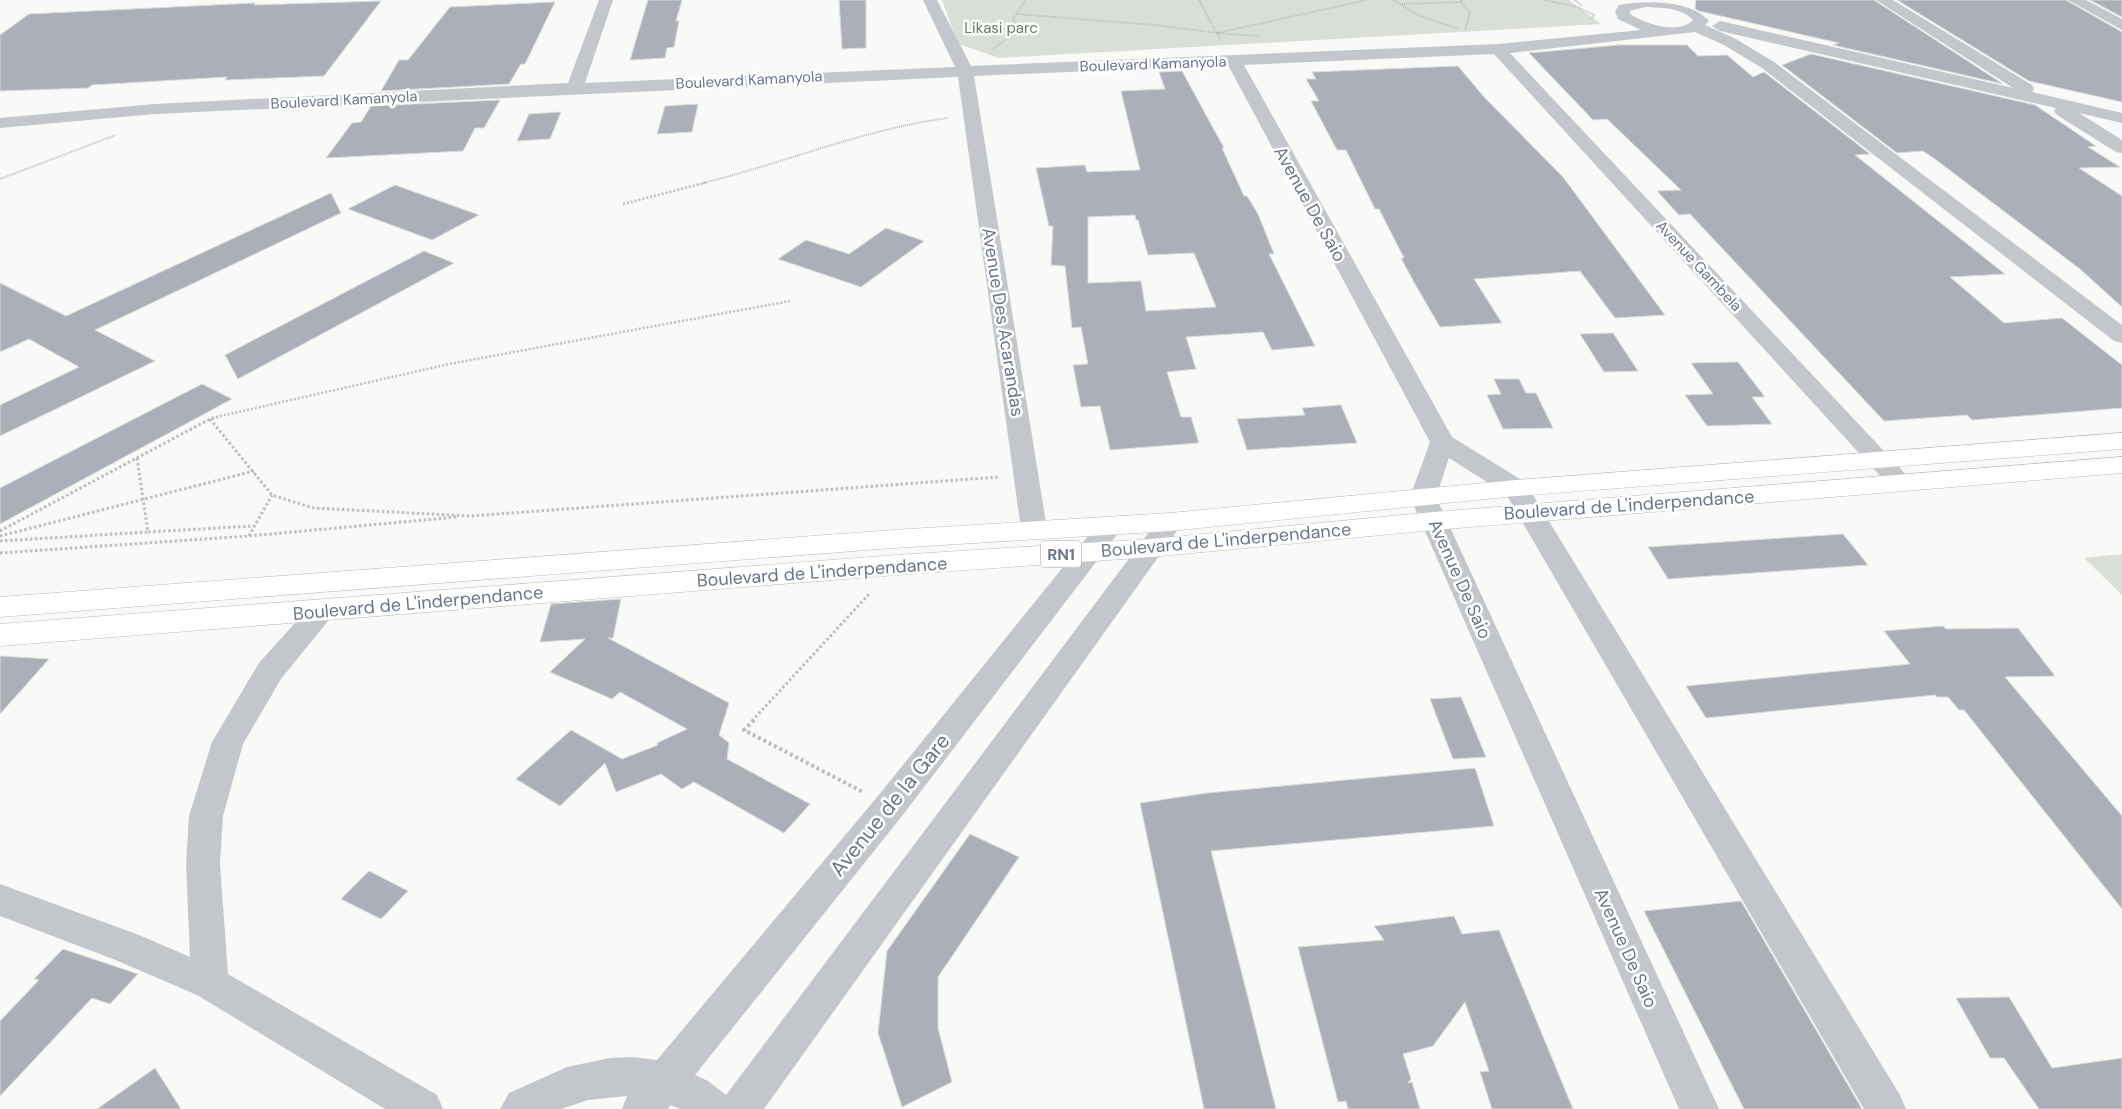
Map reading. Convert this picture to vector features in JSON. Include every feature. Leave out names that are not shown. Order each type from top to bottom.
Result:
[{"type":"highway","name":"Boulevard de L'inderpendance","points":[[0,635],[896,565],[1091,552],[1161,535],[1523,500],[1879,459],[2122,441]]},
{"type":"highway","points":[[2071,445],[2093,467]]},
{"type":"highway","name":"Boulevard de L'inderpendance","points":[[1523,500],[1901,483],[2122,465]]},
{"type":"highway","name":"Boulevard de L'inderpendance","points":[[0,606],[1034,529],[1110,526],[1161,535]]},
{"type":"street","points":[[575,88],[606,0]]},
{"type":"street","name":"Avenue Des Acarandas","points":[[930,0],[964,70],[1034,529]]},
{"type":"street","points":[[1608,0],[1638,3],[1666,2],[1696,14],[1692,26]]},
{"type":"street","points":[[1883,0],[2122,148]]},
{"type":"street","points":[[2075,0],[2122,25]]},
{"type":"street","points":[[1638,3],[1622,11],[1627,20],[1645,27],[1692,26],[1811,49],[2122,118]]},
{"type":"street","points":[[1692,26],[1730,42],[1768,65],[2122,336]]},
{"type":"street","name":"Boulevard Kamanyola","points":[[0,123],[155,110],[575,88],[964,70],[1234,62],[1498,49],[1692,26]]},
{"type":"street","name":"Avenue Gambela","points":[[1498,49],[1901,483]]},
{"type":"street","name":"Avenue De Saio","points":[[1234,62],[1442,442],[1428,509],[1699,1109]]},
{"type":"street","points":[[1442,442],[1523,500],[1886,1109]]},
{"type":"street","name":"Avenue de la Gare","points":[[654,1095],[890,806],[1110,526]]},
{"type":"street","points":[[740,1109],[1161,535]]},
{"type":"street","points":[[210,983],[203,864],[206,816],[217,778],[228,742],[270,671],[322,611]]},
{"type":"street","points":[[0,900],[126,948],[210,983],[423,1109]]},
{"type":"street","points":[[520,1109],[572,1084],[620,1075],[654,1095],[700,1098],[711,1109]]},
{"type":"path","points":[[964,70],[1018,30],[1013,19],[1026,0]]},
{"type":"path","points":[[1199,0],[1217,33]]},
{"type":"path","points":[[1017,14],[1154,25],[1217,33],[1367,0]]},
{"type":"path","points":[[1393,0],[1418,15],[1464,31],[1470,12],[1462,1],[1400,4]]},
{"type":"path","points":[[1544,0],[1565,6],[1583,7]]},
{"type":"path","points":[[1575,0],[1596,15]]},
{"type":"path","points":[[623,204],[774,164],[868,133],[918,121],[971,115]]},
{"type":"path","points":[[0,531],[210,419],[449,364],[790,302]]},
{"type":"path","points":[[210,419],[272,495],[313,508],[470,516]]},
{"type":"path","points":[[137,458],[148,532]]},
{"type":"path","points":[[0,536],[142,498],[254,471]]},
{"type":"path","points":[[0,553],[249,536],[470,516],[1026,475]]},
{"type":"path","points":[[249,536],[272,495]]},
{"type":"path","points":[[0,541],[254,526]]},
{"type":"path","points":[[890,806],[744,730],[896,565]]},
{"type":"green space","name":"Likasi parc","points":[[942,0],[1569,0],[1601,24],[999,58],[958,44]]},
{"type":"green space","points":[[2122,554],[2122,595],[2084,558]]},
{"type":"building","points":[[648,0],[682,0],[676,21],[679,21],[674,47],[667,48],[665,58],[630,60]]},
{"type":"building","points":[[839,0],[866,0],[866,48],[842,49]]},
{"type":"building","points":[[1696,0],[1874,0],[2003,84],[1833,45],[1839,43],[1699,11],[1695,9]]},
{"type":"building","points":[[1897,0],[2066,0],[2122,32],[2122,102],[2029,81]]},
{"type":"building","points":[[2090,0],[2122,0],[2122,17]]},
{"type":"building","points":[[381,1],[324,76],[225,80],[227,77],[92,85],[88,88],[0,91],[0,35],[29,14],[255,3],[254,5]]},
{"type":"building","points":[[555,2],[525,64],[521,64],[509,84],[381,91],[399,60],[408,60],[450,7]]},
{"type":"building","points":[[1619,45],[1687,45],[1698,56],[1727,55],[1753,77],[1764,72],[1870,154],[1855,155],[2005,274],[1950,277],[2004,323],[2062,318],[2122,365],[2122,408],[1972,420],[1967,415],[1884,421],[1690,214],[1679,215],[1657,191],[1681,190],[1607,119],[1593,120],[1529,53]]},
{"type":"building","points":[[1811,54],[2035,105],[2096,146],[2088,147],[2120,167],[2079,168],[2122,196],[2122,307],[2080,269],[1935,159],[1923,151],[1897,153],[1782,65]]},
{"type":"building","points":[[1458,66],[1484,97],[1563,177],[1665,315],[1615,318],[1580,271],[1474,279],[1502,323],[1440,327],[1401,258],[1404,258],[1379,209],[1375,209],[1346,150],[1337,150],[1311,101],[1319,101],[1306,79],[1316,79],[1312,72]]},
{"type":"building","points":[[1182,71],[1224,148],[1222,148],[1244,196],[1247,196],[1258,214],[1274,254],[1269,254],[1315,346],[1272,350],[1263,332],[1186,337],[1196,369],[1167,372],[1181,417],[1191,417],[1199,443],[1110,450],[1100,406],[1081,407],[1073,365],[1088,364],[1081,327],[1072,328],[1065,266],[1051,265],[1053,226],[1049,226],[1036,168],[1085,165],[1087,172],[1140,170],[1121,91],[1165,89],[1159,72]],"holes":[[[1135,215],[1136,220],[1138,220],[1148,255],[1194,253],[1216,307],[1146,311],[1141,281],[1088,283],[1088,217]]]},
{"type":"building","points":[[500,100],[484,128],[475,128],[463,151],[326,158],[352,123],[361,122],[371,106]]},
{"type":"building","points":[[698,104],[692,132],[657,134],[665,106]]},
{"type":"building","points":[[561,112],[550,139],[517,141],[529,114]]},
{"type":"building","points":[[395,185],[479,215],[432,240],[348,209]]},
{"type":"building","points":[[331,193],[341,213],[95,330],[155,361],[0,436],[0,405],[79,367],[29,339],[0,352],[0,283],[66,316]]},
{"type":"building","points":[[886,228],[924,241],[861,287],[778,259],[806,240],[849,254]]},
{"type":"building","points":[[424,251],[454,263],[238,379],[225,355]]},
{"type":"building","points":[[1613,333],[1638,371],[1604,372],[1580,334]]},
{"type":"building","points":[[1738,362],[1765,397],[1752,397],[1772,424],[1707,426],[1685,395],[1713,394],[1691,363]]},
{"type":"building","points":[[1494,379],[1519,379],[1526,393],[1536,393],[1553,428],[1503,429],[1487,395],[1501,394]]},
{"type":"building","points":[[202,384],[232,399],[0,524],[0,488]]},
{"type":"building","points":[[1341,405],[1357,443],[1247,450],[1237,419],[1305,415],[1302,408]]},
{"type":"building","points":[[1843,534],[1868,565],[1668,579],[1648,547]]},
{"type":"building","points":[[621,599],[613,638],[608,638],[729,703],[719,735],[729,743],[727,759],[810,804],[784,833],[694,782],[682,789],[661,774],[616,792],[605,763],[560,806],[516,779],[571,730],[622,759],[658,745],[657,743],[687,729],[620,692],[612,699],[550,672],[585,639],[540,642],[551,604]]},
{"type":"building","points":[[1943,626],[1946,629],[2018,628],[2055,676],[2005,677],[2122,816],[2122,909],[1964,710],[1959,710],[1948,697],[1937,697],[1935,695],[1706,718],[1686,686],[1910,664],[1884,631]]},
{"type":"building","points":[[0,656],[49,659],[0,714]]},
{"type":"building","points":[[1461,697],[1486,757],[1453,759],[1430,699]]},
{"type":"building","points":[[1475,768],[1494,826],[1211,851],[1276,1109],[1204,1109],[1140,803],[1207,793]]},
{"type":"building","points":[[970,834],[1019,857],[938,977],[938,1028],[952,1082],[902,1107],[878,1033],[887,951]]},
{"type":"building","points":[[369,871],[408,891],[381,919],[341,899]]},
{"type":"building","points":[[1741,901],[1862,1109],[1744,1109],[1644,911]]},
{"type":"building","points":[[1454,916],[1462,934],[1499,930],[1573,1109],[1492,1109],[1480,1072],[1489,1071],[1465,1002],[1433,1046],[1403,1054],[1411,1079],[1408,1083],[1412,1082],[1420,1109],[1348,1109],[1346,1101],[1338,1102],[1298,947],[1384,940],[1374,926]]},
{"type":"building","points":[[63,949],[138,974],[110,1004],[92,998],[0,1096],[0,1021],[39,980],[34,979]]},
{"type":"building","points":[[2009,997],[2052,1068],[2122,1058],[2122,1109],[2039,1109],[2004,1058],[1990,1058],[1956,998]]},
{"type":"building","points":[[155,1068],[181,1109],[97,1109]]}]
